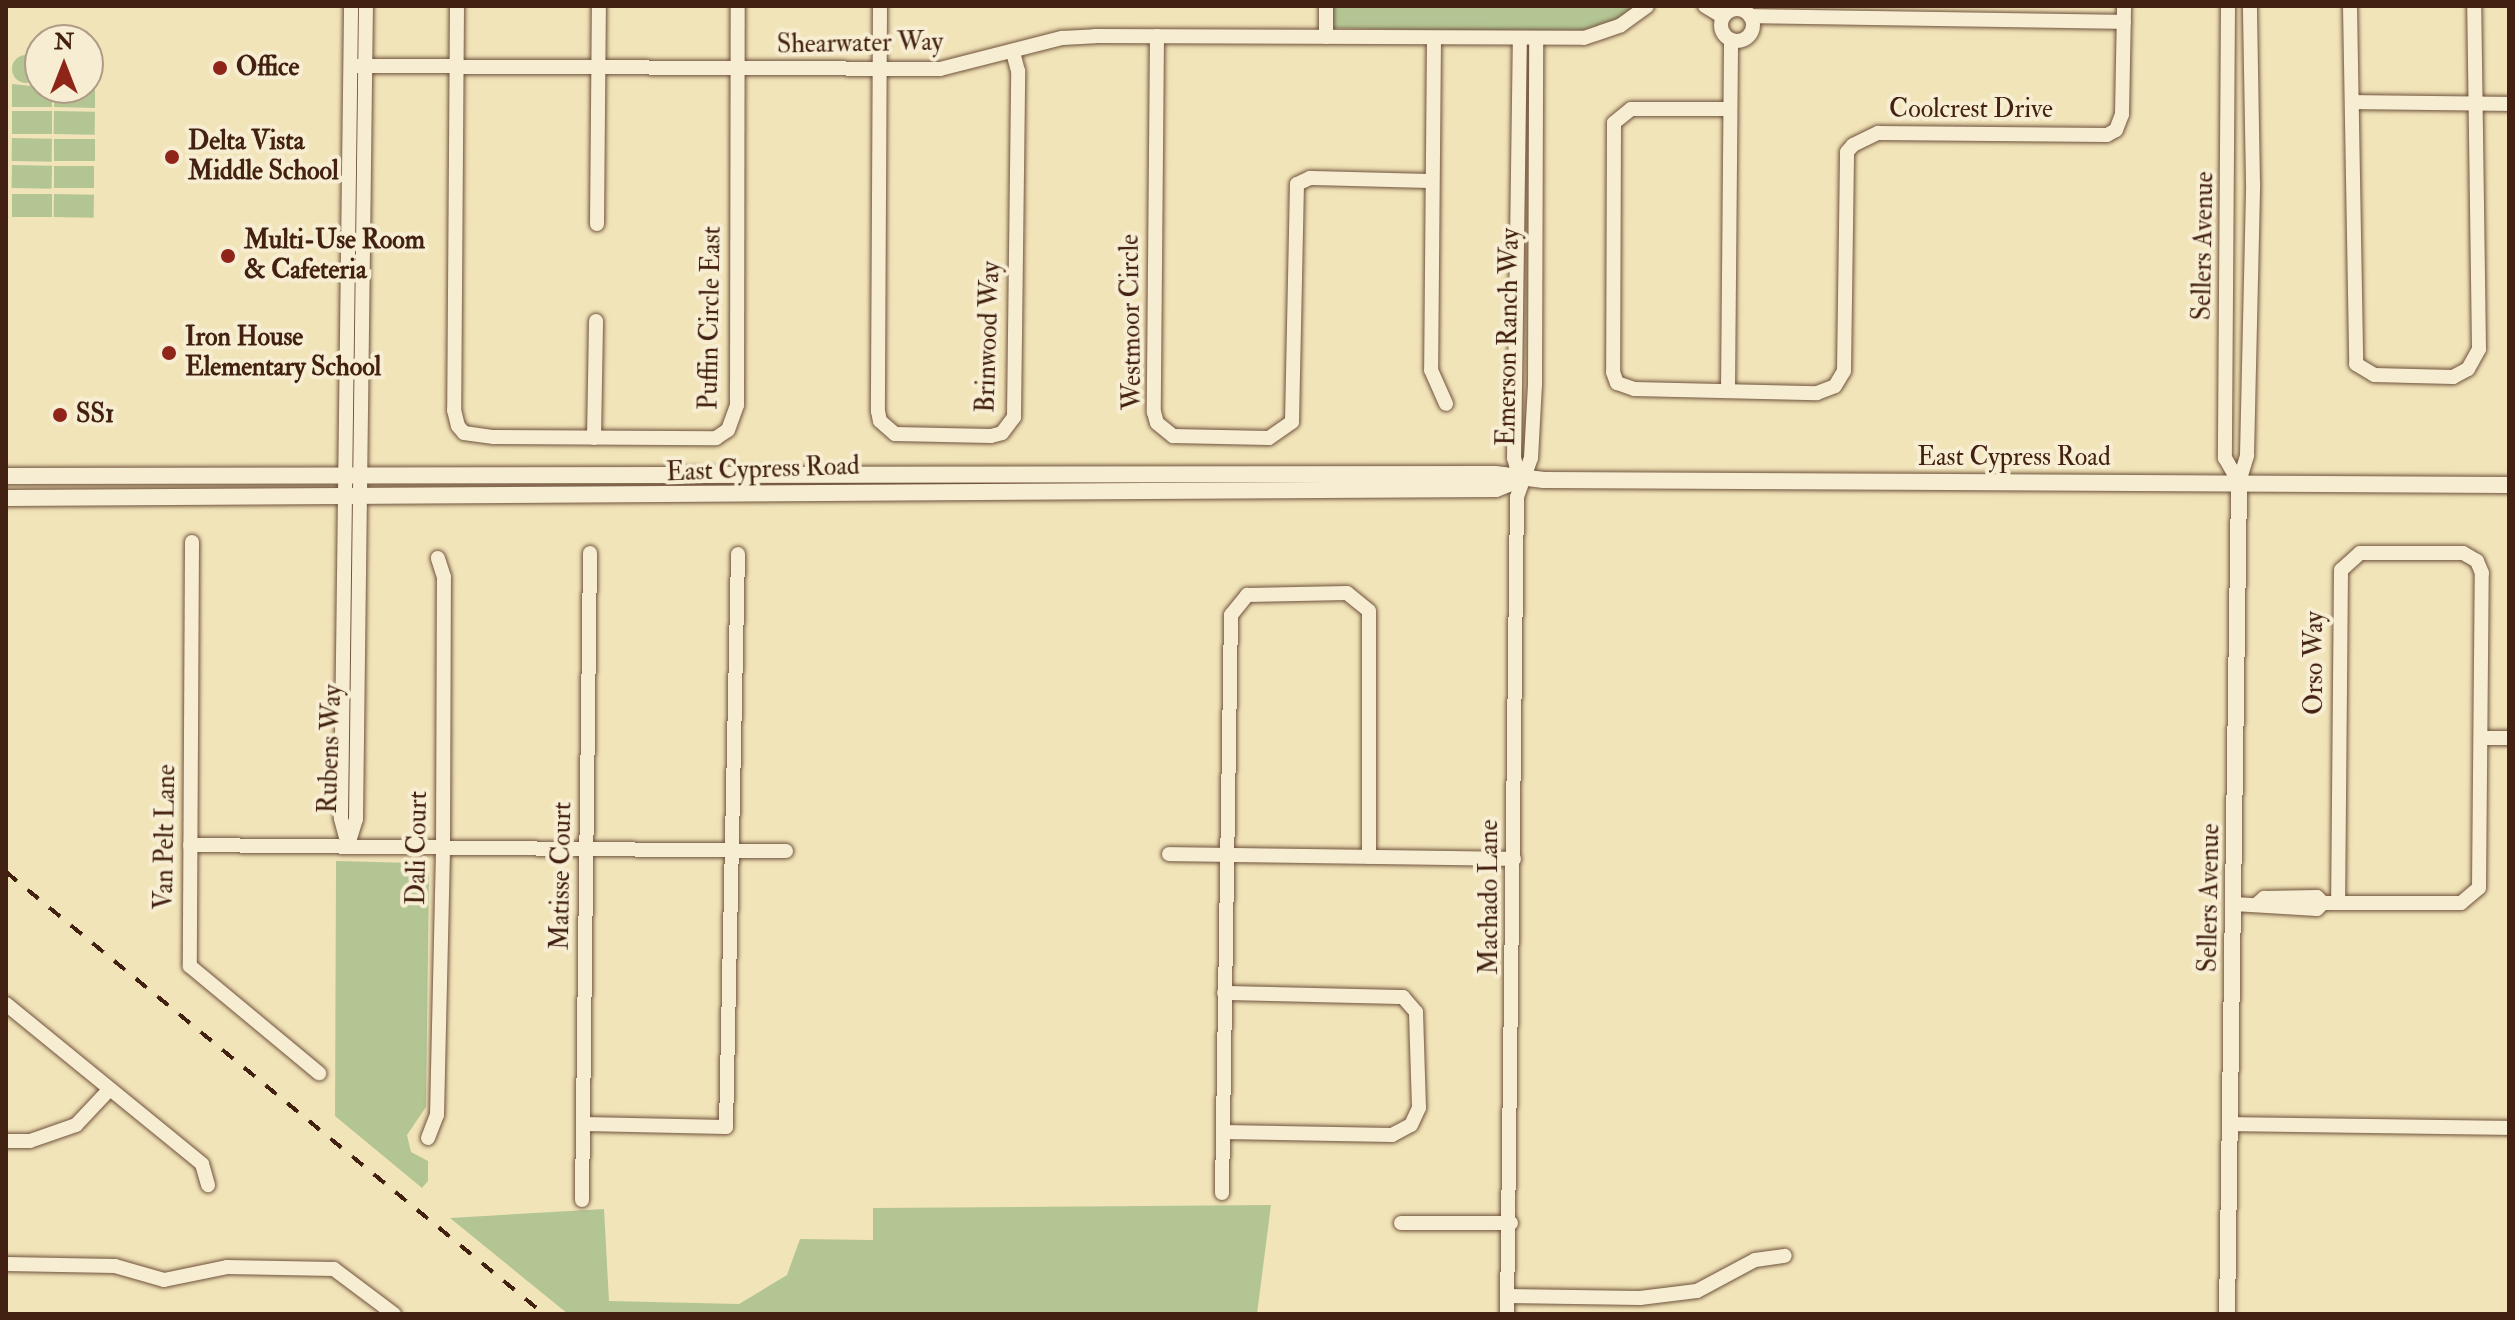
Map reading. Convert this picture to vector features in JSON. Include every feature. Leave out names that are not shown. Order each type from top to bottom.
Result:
[{"type":"street","points":[[351,6],[358,66]]},
{"type":"street","points":[[353,498],[358,66],[366,6]]},
{"type":"street","points":[[457,6],[457,69]]},
{"type":"street","points":[[597,224],[599,6]]},
{"type":"street","name":"Puffin Circle East","points":[[457,69],[454,410],[458,426],[475,436],[716,438],[736,418],[738,6]]},
{"type":"street","points":[[880,6],[880,71]]},
{"type":"street","points":[[1326,6],[1326,37]]},
{"type":"street","name":"Shearwater Way","points":[[358,66],[457,69],[940,69],[1062,38],[1584,38],[1621,25],[1647,6]]},
{"type":"street","points":[[1705,6],[1723,17]]},
{"type":"street","name":"Coolcrest Drive","points":[[1728,391],[1817,393],[1835,386],[1844,371],[1847,152],[1853,145],[1878,133],[2107,135],[2121,121],[2124,6]]},
{"type":"street","name":"Sellers Avenue","points":[[2228,6],[2225,458],[2239,482]]},
{"type":"street","name":"Sellers Avenue","points":[[2227,1314],[2239,482],[2247,455],[2251,247],[2250,6]]},
{"type":"street","points":[[2350,6],[2354,102],[2352,342],[2356,364],[2374,375],[2453,377],[2468,369],[2479,349],[2473,104],[2474,6]]},
{"type":"street","points":[[1723,17],[1736,9],[1750,16],[2124,22]]},
{"type":"street","points":[[1731,40],[1749,35],[1750,16]]},
{"type":"street","points":[[1723,17],[1723,33],[1731,40]]},
{"type":"street","name":"Westmoor Circle","points":[[1157,36],[1154,412],[1164,431],[1184,437],[1269,438],[1292,422],[1297,184],[1310,178],[1432,181]]},
{"type":"street","points":[[1434,39],[1431,370],[1446,404]]},
{"type":"street","name":"Emerson Ranch Way","points":[[1520,39],[1514,458],[1520,480]]},
{"type":"street","name":"Emerson Ranch Way","points":[[1520,480],[1531,458],[1535,384],[1536,39]]},
{"type":"street","points":[[1729,109],[1631,109],[1614,123],[1617,383],[1634,389],[1728,391],[1731,40]]},
{"type":"street","name":"Brinwood Way","points":[[880,71],[880,421],[906,435],[991,436],[1009,427],[1015,408],[1018,71],[1013,52]]},
{"type":"street","points":[[2354,102],[2509,104]]},
{"type":"street","points":[[594,438],[596,321]]},
{"type":"street","name":"East Cypress Road","points":[[6,476],[1495,474],[1520,480],[2509,485]]},
{"type":"street","name":"East Cypress Road","points":[[6,498],[1496,489],[1520,480]]},
{"type":"street","name":"Machado Lane","points":[[1507,1314],[1511,1223],[1520,480]]},
{"type":"street","name":"Rubens Way","points":[[348,845],[341,818],[353,498]]},
{"type":"street","name":"Van Pelt Lane","points":[[192,542],[190,966],[319,1073]]},
{"type":"street","name":"Matisse Court","points":[[582,1200],[590,553]]},
{"type":"street","name":"Orso Way","points":[[2330,903],[2341,570],[2360,553],[2463,553],[2477,561],[2483,738]]},
{"type":"street","points":[[584,1124],[726,1127],[738,554]]},
{"type":"street","name":"Dali Court","points":[[428,1138],[437,1115],[443,846],[444,577],[438,558]]},
{"type":"street","points":[[1222,1193],[1231,615],[1235,603],[1258,591],[1347,593],[1369,611],[1369,857]]},
{"type":"street","points":[[2234,904],[2256,905],[2264,910],[2317,909],[2330,903],[2472,899],[2483,876],[2483,738],[2509,738]]},
{"type":"street","points":[[190,845],[786,851]]},
{"type":"street","points":[[1169,854],[1514,859]]},
{"type":"street","points":[[1223,1132],[1392,1135],[1411,1125],[1419,1108],[1416,1012],[1403,997],[1224,993]]},
{"type":"street","points":[[6,1004],[108,1091],[202,1164],[208,1185]]},
{"type":"street","points":[[6,1141],[30,1141],[76,1125],[108,1091]]},
{"type":"street","points":[[2230,1124],[2509,1128]]},
{"type":"street","points":[[1401,1223],[1511,1223]]},
{"type":"street","points":[[1507,1296],[1640,1298],[1697,1291],[1755,1260],[1785,1256]]},
{"type":"street","points":[[6,1264],[115,1266],[164,1280],[227,1267],[334,1269],[394,1314]]},
{"type":"green space","points":[[1333,6],[1636,6],[1622,18],[1573,33],[1333,28]]},
{"type":"green space","points":[[24,55],[24,83],[16,79],[12,69],[16,59]]},
{"type":"green space","points":[[12,84],[24,85],[24,104],[52,104],[52,107],[12,107]]},
{"type":"green space","points":[[54,104],[95,104],[95,108],[54,107]]},
{"type":"green space","points":[[12,111],[52,111],[52,134],[12,134]]},
{"type":"green space","points":[[54,111],[95,112],[95,135],[54,134]]},
{"type":"green space","points":[[12,138],[52,139],[52,162],[12,161]]},
{"type":"green space","points":[[54,139],[95,139],[95,161],[54,161]]},
{"type":"green space","points":[[12,165],[52,166],[52,189],[12,188]]},
{"type":"green space","points":[[54,166],[94,166],[94,188],[54,188]]},
{"type":"green space","points":[[12,194],[52,194],[52,217],[12,217]]},
{"type":"green space","points":[[54,194],[94,195],[94,218],[54,217]]},
{"type":"green space","points":[[336,861],[416,863],[429,874],[426,1107],[407,1135],[411,1152],[428,1161],[428,1181],[422,1188],[335,1116]]},
{"type":"green space","points":[[1271,1205],[1257,1314],[568,1314],[450,1218],[604,1209],[609,1301],[739,1304],[787,1275],[800,1239],[873,1240],[873,1208]]},
{"type":"railway","points":[[6,872],[544,1314]]},
{"type":"place","name":"Office","points":[[220,68]]},
{"type":"place","name":"Delta Vista Middle School","points":[[172,157]]},
{"type":"place","name":"Multi-Use Room & Cafeteria","points":[[228,256]]},
{"type":"place","name":"Iron House Elementary School","points":[[169,353]]},
{"type":"place","name":"SS1","points":[[60,415]]}]
